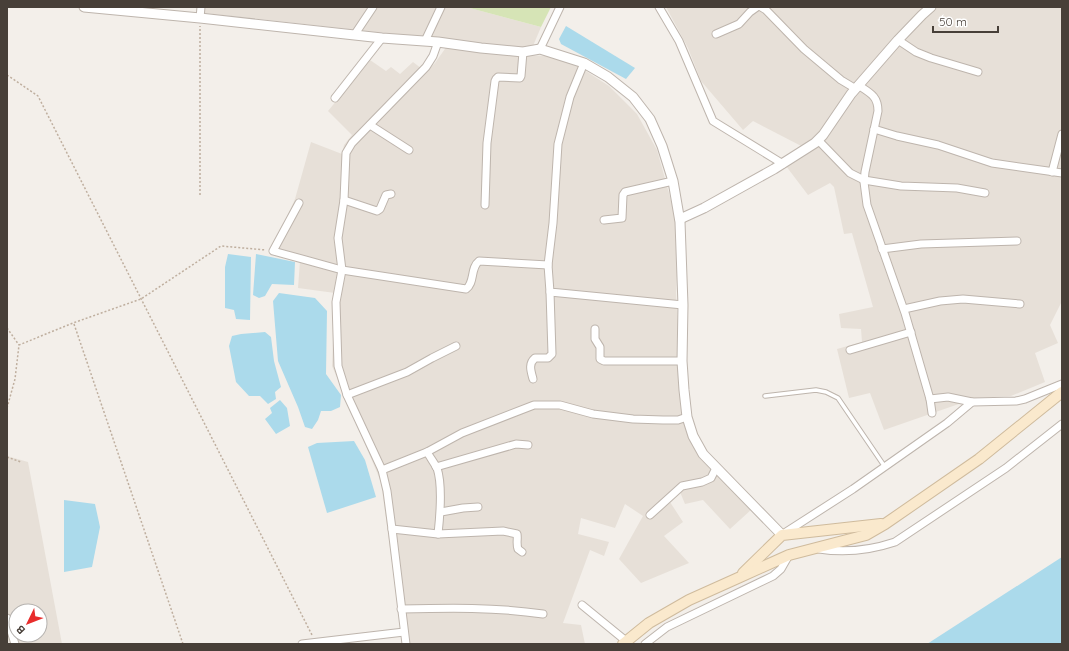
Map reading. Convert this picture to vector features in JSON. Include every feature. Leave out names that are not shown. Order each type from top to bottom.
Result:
[{"type":"main road","points":[[624,642],[649,624],[689,600],[789,555],[866,535],[885,524],[979,459],[1062,392]]},
{"type":"main road","points":[[738,578],[782,534],[885,524]]},
{"type":"street","points":[[84,7],[382,38],[438,42],[523,52],[540,49],[584,63],[608,77],[633,97],[650,119],[662,146],[673,181],[680,219],[683,305],[682,361],[684,390],[687,417],[693,436],[703,454],[782,534],[885,467],[947,423],[972,402]]},
{"type":"street","points":[[200,18],[201,7]]},
{"type":"street","points":[[355,34],[373,7]]},
{"type":"street","points":[[425,41],[441,7]]},
{"type":"street","points":[[540,49],[560,7]]},
{"type":"street","points":[[659,7],[679,41],[713,121],[783,164]]},
{"type":"street","points":[[716,34],[738,24],[757,7]]},
{"type":"street","points":[[762,7],[804,49],[841,80],[872,95],[878,104],[878,111],[864,180],[867,205],[904,309],[930,399],[932,412]]},
{"type":"street","points":[[680,219],[704,208],[783,164],[818,140],[857,87],[898,40],[931,7]]},
{"type":"street","points":[[335,98],[382,38]]},
{"type":"street","points":[[898,40],[916,52],[978,72]]},
{"type":"street","points":[[406,644],[387,491],[382,470],[347,395],[338,366],[336,302],[342,270],[338,238],[344,200],[347,150],[426,66],[433,56],[438,42]]},
{"type":"street","points":[[485,205],[487,143],[495,81],[496,78],[520,78],[523,52]]},
{"type":"street","points":[[533,379],[530,367],[531,362],[535,358],[548,358],[552,354],[548,266],[553,224],[558,144],[570,97],[584,63]]},
{"type":"street","points":[[370,125],[409,150]]},
{"type":"street","points":[[874,129],[897,136],[938,145],[992,163],[1062,173]]},
{"type":"street","points":[[1052,172],[1062,134]]},
{"type":"street","points":[[818,140],[850,173],[864,180],[901,186],[957,188],[985,193]]},
{"type":"street","points":[[604,220],[622,218],[623,195],[625,192],[673,181]]},
{"type":"street","points":[[344,200],[377,210],[380,209],[386,195],[391,194]]},
{"type":"street","points":[[299,203],[273,251],[342,270],[466,290],[470,286],[476,264],[479,261],[548,266]]},
{"type":"street","points":[[882,249],[921,244],[1017,241]]},
{"type":"street","points":[[550,292],[683,305]]},
{"type":"street","points":[[904,309],[940,301],[963,299],[1020,304]]},
{"type":"street","points":[[595,329],[596,342],[600,348],[600,358],[604,361],[682,361]]},
{"type":"street","points":[[850,350],[911,332]]},
{"type":"street","points":[[347,395],[407,372],[456,346]]},
{"type":"street","points":[[930,399],[948,398],[972,402],[1016,401],[1025,399],[1062,384]]},
{"type":"street","points":[[382,470],[427,452],[462,433],[534,405],[560,405],[588,413],[633,419],[678,420],[687,417]]},
{"type":"street","points":[[815,548],[834,552],[882,546],[895,542],[1006,468],[1062,424]]},
{"type":"street","points":[[436,467],[516,444],[528,445]]},
{"type":"street","points":[[427,452],[439,475],[441,512],[438,534]]},
{"type":"street","points":[[650,515],[678,488],[702,482],[711,478],[716,468]]},
{"type":"street","points":[[441,512],[478,507]]},
{"type":"street","points":[[392,529],[438,534],[503,531],[517,534],[518,537],[516,545],[522,552]]},
{"type":"street","points":[[645,644],[667,627],[680,620],[772,576],[782,569],[789,555]]},
{"type":"street","points":[[582,605],[624,642]]},
{"type":"street","points":[[401,609],[520,611],[543,614]]},
{"type":"street","points":[[7,618],[15,644]]},
{"type":"street","points":[[302,644],[404,632]]},
{"type":"lane","points":[[766,396],[816,390],[826,392],[838,398],[885,467]]},
{"type":"path","points":[[200,18],[200,195]]},
{"type":"path","points":[[7,75],[38,96],[316,642]]},
{"type":"path","points":[[19,345],[73,323],[141,299],[221,246],[273,251]]},
{"type":"path","points":[[73,323],[183,644]]},
{"type":"path","points":[[7,328],[19,345],[15,379],[7,408]]},
{"type":"path","points":[[7,457],[21,462]]},
{"type":"shaded area","points":[[205,7],[466,7],[541,27],[533,46],[520,48],[205,13]]},
{"type":"shaded area","points":[[666,7],[1062,7],[1062,301],[1050,325],[1058,343],[1035,353],[1045,382],[1011,396],[976,398],[884,430],[870,393],[849,398],[837,349],[862,342],[861,329],[841,328],[839,314],[873,307],[852,233],[844,234],[834,187],[830,183],[808,195],[786,166],[809,150],[753,121],[743,130],[701,81],[688,48]]},
{"type":"shaded area","points":[[447,46],[515,55],[550,56],[575,64],[609,86],[637,114],[657,150],[677,222],[678,258],[676,293],[682,408],[691,437],[752,509],[730,529],[703,500],[685,504],[680,492],[670,502],[683,522],[664,536],[689,563],[641,583],[619,559],[643,516],[625,504],[615,528],[581,518],[578,534],[609,542],[604,556],[590,550],[563,623],[581,625],[585,644],[403,644],[381,482],[332,366],[335,293],[298,288],[300,261],[270,254],[295,199],[311,142],[342,154],[344,145],[352,135],[328,111],[370,60],[386,71],[391,67],[400,74],[413,62],[426,72],[435,63]]},
{"type":"shaded area","points":[[7,456],[28,462],[62,644],[7,644]]},
{"type":"green space","points":[[466,7],[551,7],[541,27]]},
{"type":"water","points":[[566,26],[635,68],[626,79],[561,44],[559,39]]},
{"type":"water","points":[[228,254],[251,257],[250,320],[236,319],[234,310],[225,308],[225,267]]},
{"type":"water","points":[[256,254],[295,262],[294,285],[272,284],[265,296],[259,298],[253,295]]},
{"type":"water","points":[[279,293],[315,298],[327,311],[326,374],[341,395],[340,407],[331,411],[321,411],[318,420],[312,429],[305,427],[278,361],[273,301]]},
{"type":"water","points":[[265,332],[271,337],[274,361],[281,387],[275,392],[276,399],[268,404],[260,396],[249,396],[236,382],[229,346],[232,336]]},
{"type":"water","points":[[280,400],[287,408],[290,426],[276,434],[265,419],[272,413],[270,408]]},
{"type":"water","points":[[354,441],[365,460],[376,497],[327,513],[308,447],[317,443]]},
{"type":"water","points":[[64,500],[95,504],[100,527],[92,567],[64,572]]},
{"type":"water","points":[[1062,557],[1062,644],[927,644]]}]
